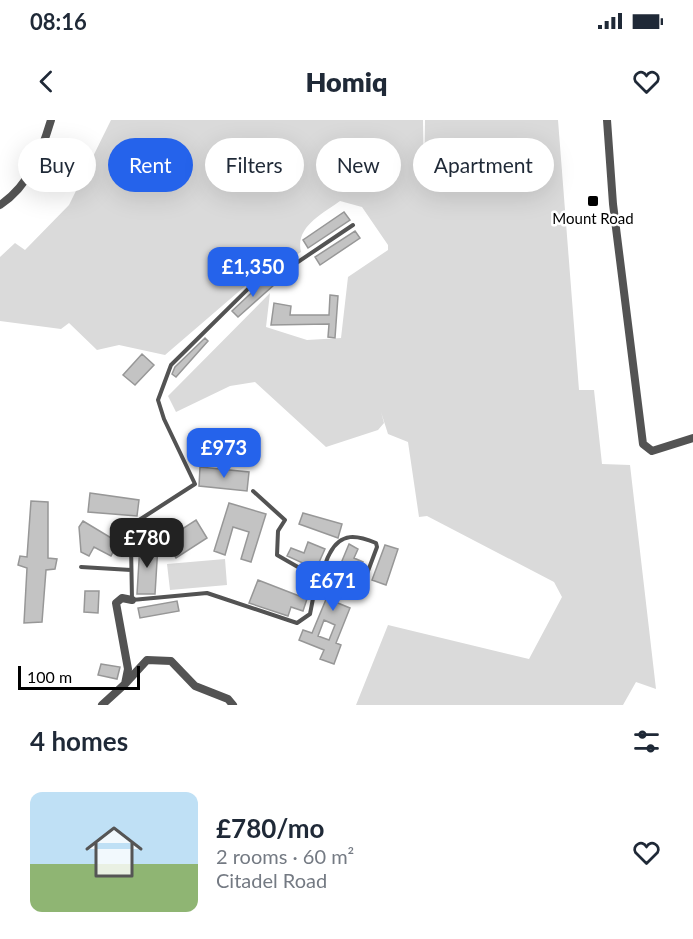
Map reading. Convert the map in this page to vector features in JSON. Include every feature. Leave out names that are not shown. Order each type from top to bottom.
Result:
[{"type":"street","points":[[0,205],[17,192],[31,172],[42,150],[51,120]]},
{"type":"street","points":[[607,120],[613,204],[643,444],[652,451],[693,438]]},
{"type":"street","points":[[125,684],[128,669],[116,603],[122,598],[132,600]]},
{"type":"street","points":[[102,705],[111,701],[147,660],[171,661],[195,686],[228,699],[233,705]]},
{"type":"lane","points":[[353,225],[280,274],[258,279],[171,365],[158,400],[166,423],[195,484],[136,522],[131,545],[132,600],[207,593],[297,623],[310,614],[316,578],[323,572],[330,552],[347,536],[356,534],[376,543],[377,546],[366,579]]},
{"type":"lane","points":[[253,491],[285,520],[278,531],[277,555],[316,578]]},
{"type":"lane","points":[[81,567],[131,570]]},
{"type":"shaded area","points":[[111,120],[423,120],[423,138],[413,138],[413,192],[554,192],[554,138],[425,138],[425,120],[558,120],[579,390],[594,390],[602,464],[630,465],[656,689],[636,682],[623,705],[356,705],[388,625],[529,659],[562,597],[554,582],[427,516],[419,517],[408,442],[388,434],[381,412],[384,423],[378,430],[326,447],[255,382],[230,386],[176,412],[168,396],[270,293],[266,327],[307,340],[341,338],[348,277],[388,250],[388,245],[362,207],[340,201],[318,216],[302,235],[301,252],[273,269],[264,270],[165,355],[119,345],[97,350],[69,323],[61,329],[0,321],[0,257],[15,243],[25,250],[69,205],[75,192],[96,192],[96,150]]},
{"type":"shaded area","points":[[225,559],[227,585],[170,590],[167,564]]},
{"type":"building","points":[[344,212],[350,220],[308,248],[303,240]]},
{"type":"building","points":[[355,231],[360,238],[320,265],[315,257]]},
{"type":"building","points":[[270,281],[274,285],[238,317],[232,311],[263,282]]},
{"type":"building","points":[[330,295],[338,296],[335,338],[328,337],[329,324],[271,325],[274,303],[291,306],[290,315],[329,315]]},
{"type":"building","points":[[205,338],[208,341],[176,377],[172,374],[175,367]]},
{"type":"building","points":[[142,354],[154,365],[135,385],[123,375]]},
{"type":"building","points":[[200,467],[249,472],[247,491],[199,486]]},
{"type":"building","points":[[90,493],[139,500],[137,516],[88,512]]},
{"type":"building","points":[[31,501],[48,502],[48,558],[57,559],[55,569],[46,570],[42,622],[24,623],[27,568],[18,565],[20,556],[27,557]]},
{"type":"building","points":[[229,503],[266,514],[251,562],[241,559],[249,532],[233,527],[225,555],[214,551]]},
{"type":"building","points":[[303,513],[342,524],[338,538],[299,524]]},
{"type":"building","points":[[196,520],[207,538],[176,558],[165,540]]},
{"type":"building","points":[[83,521],[118,542],[111,556],[94,547],[89,556],[81,552],[79,527]]},
{"type":"building","points":[[308,542],[325,549],[316,569],[287,556],[291,548],[304,553]]},
{"type":"building","points":[[140,544],[158,545],[155,594],[137,594]]},
{"type":"building","points":[[349,544],[358,549],[354,558],[363,562],[356,577],[347,573],[333,601],[350,608],[336,643],[341,645],[334,664],[320,659],[324,650],[299,640],[303,630],[312,633]],"holes":[[[324,620],[335,625],[329,640],[318,636]]]},
{"type":"building","points":[[385,545],[398,549],[386,585],[372,580]]},
{"type":"building","points":[[258,580],[307,599],[303,611],[291,607],[288,616],[249,603]]},
{"type":"building","points":[[85,591],[99,591],[98,613],[84,612]]},
{"type":"building","points":[[177,601],[179,611],[140,618],[138,608]]},
{"type":"building","points":[[101,664],[120,667],[117,679],[98,675]]},
{"type":"place","name":"Mount Road","points":[[593,201]]}]
